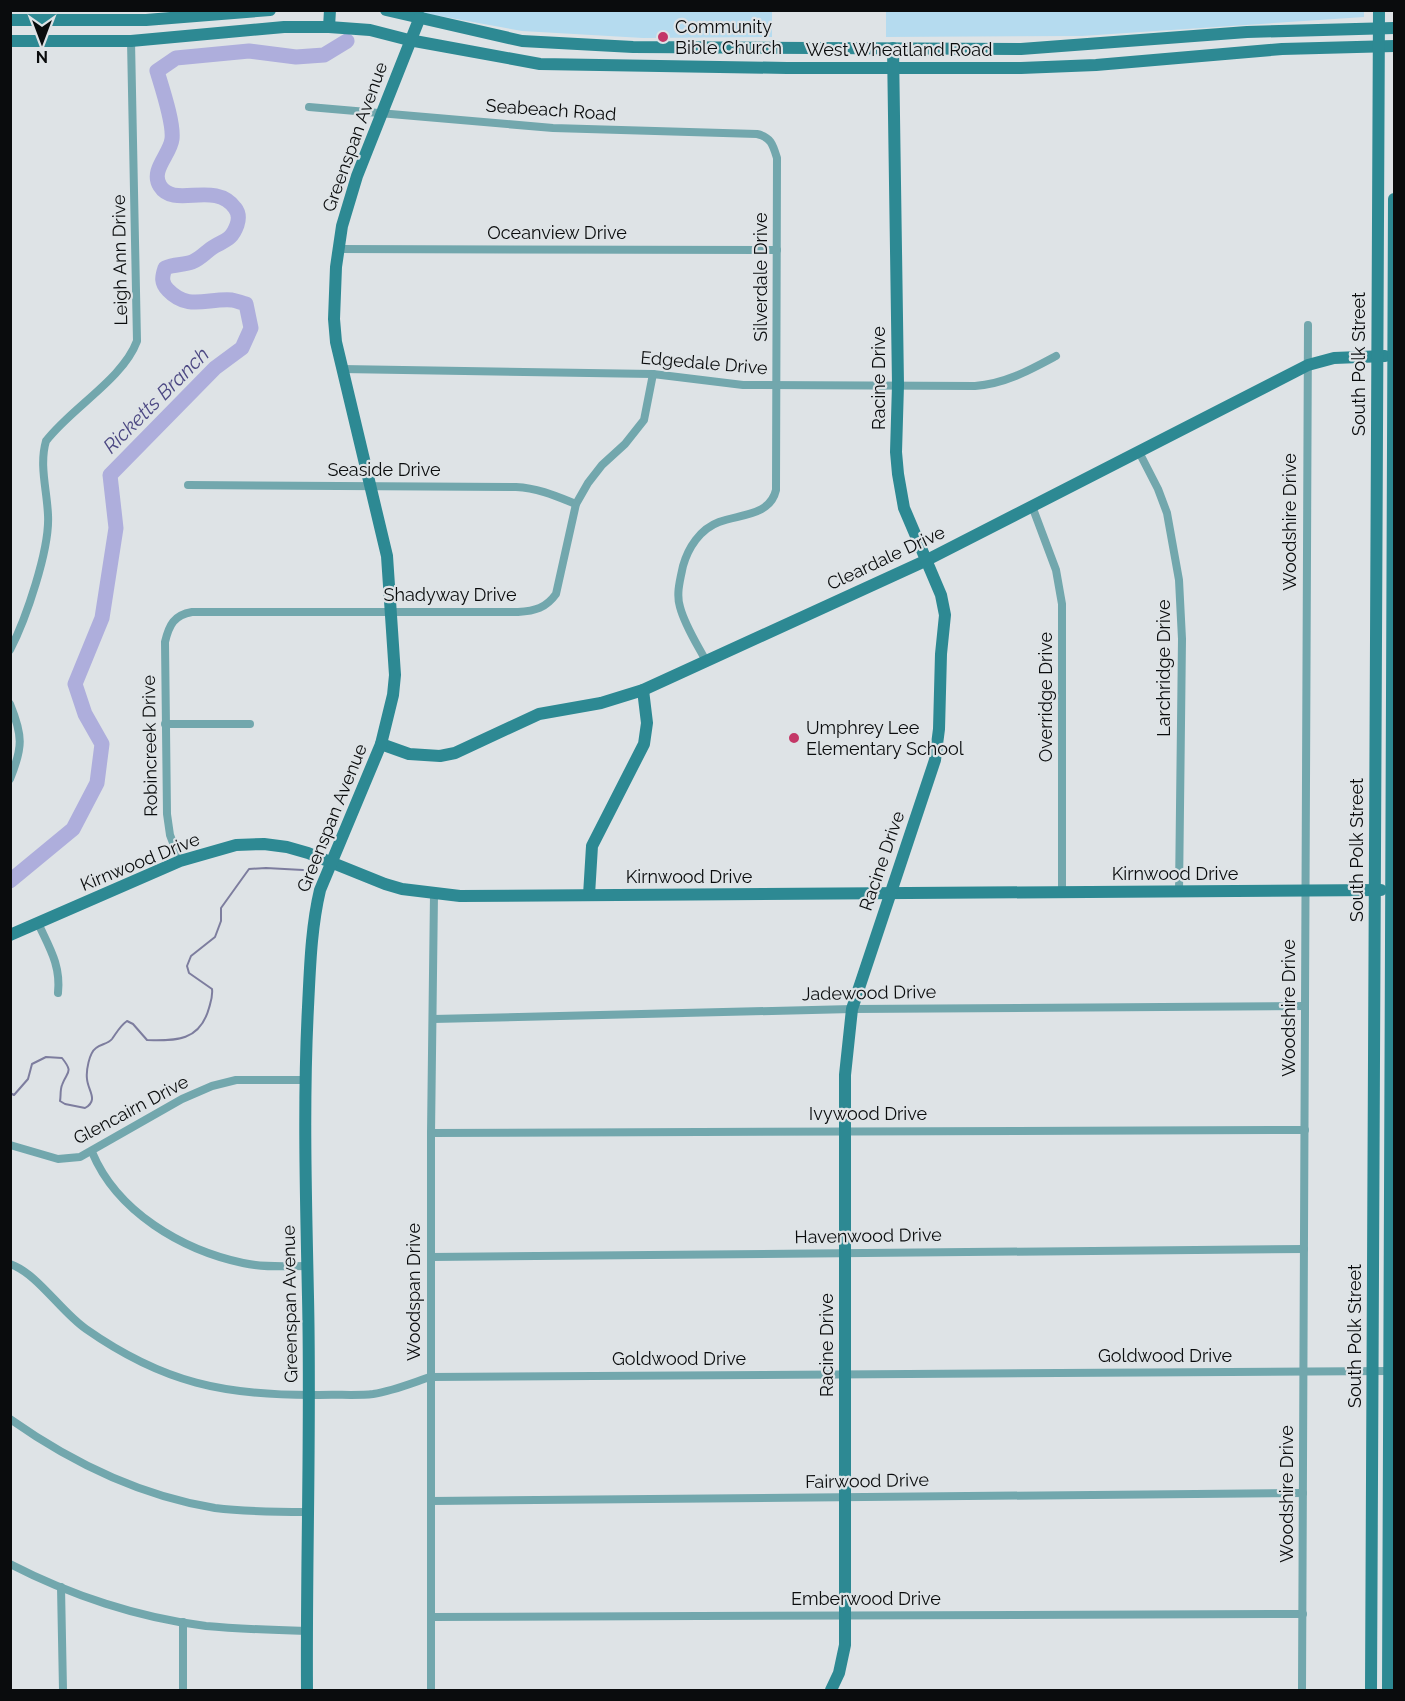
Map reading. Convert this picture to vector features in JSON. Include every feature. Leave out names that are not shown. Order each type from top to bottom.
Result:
[{"type":"street","points":[[10,20],[270,10]]},
{"type":"street","points":[[329,27],[330,10]]},
{"type":"street","name":"West Wheatland Road","points":[[386,10],[522,40],[633,47],[1021,49],[1268,31],[1395,28]]},
{"type":"street","name":"South Polk Street","points":[[1371,1690],[1378,10]]},
{"type":"street","points":[[130,15],[131,41]]},
{"type":"street","name":"Greenspan Avenue","points":[[307,1690],[307,1512],[310,1395],[304,1080],[311,950],[320,890],[381,744],[393,695],[395,675],[387,556],[342,369],[334,319],[337,249],[357,176],[420,16]]},
{"type":"street","name":"West Wheatland Road","points":[[10,41],[131,41],[284,27],[329,27],[370,30],[410,40],[540,64],[787,68],[1021,68],[1100,65],[1310,47],[1395,46]]},
{"type":"street","points":[[1214,35],[1214,54]]},
{"type":"street","name":"Leigh Ann Drive","points":[[10,650],[21,628],[48,533],[43,465],[46,441],[121,367],[134,351],[137,341],[131,41]]},
{"type":"street","points":[[787,68],[788,48]]},
{"type":"street","name":"Racine Drive","points":[[831,1690],[839,1673],[845,1645],[845,1130],[846,1067],[852,1009],[938,745],[941,654],[945,615],[941,595],[909,523],[900,491],[896,452],[898,385],[893,48]]},
{"type":"street","points":[[1021,49],[1021,68]]},
{"type":"street","name":"Seabeach Road","points":[[309,107],[573,130],[757,134],[769,140],[777,158]]},
{"type":"street","name":"Silverdale Drive","points":[[706,661],[681,609],[679,590],[688,551],[706,529],[718,522],[767,507],[774,499],[777,478],[777,158]]},
{"type":"street","name":"South Polk Street","points":[[1388,1690],[1395,199]]},
{"type":"street","points":[[1378,228],[1394,227]]},
{"type":"street","name":"Oceanview Drive","points":[[337,249],[777,250]]},
{"type":"street","name":"Woodshire Drive","points":[[1302,1690],[1308,325]]},
{"type":"street","name":"Edgedale Drive","points":[[342,369],[653,374],[743,385],[777,386],[987,385],[1022,374],[1056,356]]},
{"type":"street","name":"Cleardale Drive","points":[[381,744],[409,753],[440,756],[455,753],[539,714],[601,704],[643,690],[925,561],[1308,365],[1334,358],[1394,356]]},
{"type":"street","name":"Shadyway Drive","points":[[168,629],[178,616],[192,612],[528,612],[539,609],[550,603],[560,583],[576,504],[602,465],[625,444],[644,420],[653,374]]},
{"type":"street","name":"Larchridge Drive","points":[[1139,452],[1158,489],[1167,513],[1179,580],[1182,639],[1179,892]]},
{"type":"street","name":"Seaside Drive","points":[[188,485],[531,488],[576,504]]},
{"type":"street","name":"Overridge Drive","points":[[1032,506],[1056,570],[1062,604],[1062,892]]},
{"type":"street","points":[[1376,506],[1394,506]]},
{"type":"street","points":[[10,628],[21,628]]},
{"type":"street","name":"Robincreek Drive","points":[[168,629],[165,642],[167,814],[170,835],[180,861]]},
{"type":"street","points":[[589,896],[592,846],[644,744],[647,723],[643,690]]},
{"type":"street","points":[[10,704],[20,731],[20,751],[10,779]]},
{"type":"street","points":[[165,724],[250,724]]},
{"type":"street","name":"Kirnwood Drive","points":[[11,935],[180,861],[236,845],[264,843],[308,853],[385,884],[414,892],[460,896],[1393,890]]},
{"type":"street","name":"Woodspan Drive","points":[[431,1690],[430,1377],[434,894]]},
{"type":"street","points":[[38,923],[57,966],[60,979],[58,993]]},
{"type":"street","name":"Jadewood Drive","points":[[433,1019],[852,1009],[1305,1006]]},
{"type":"street","name":"Glencairn Drive","points":[[10,1145],[63,1160],[80,1157],[182,1100],[212,1086],[236,1080],[304,1080]]},
{"type":"street","points":[[1374,1111],[1391,1111]]},
{"type":"street","name":"Ivywood Drive","points":[[431,1133],[1305,1130]]},
{"type":"street","points":[[92,1152],[104,1175],[118,1192],[161,1230],[181,1242],[204,1252],[244,1263],[265,1266],[307,1266]]},
{"type":"street","name":"Havenwood Drive","points":[[431,1257],[1304,1249]]},
{"type":"street","name":"Goldwood Drive","points":[[10,1264],[28,1273],[80,1325],[117,1351],[174,1377],[235,1391],[263,1394],[373,1394],[430,1377],[1389,1371]]},
{"type":"street","points":[[10,1419],[70,1458],[143,1488],[197,1504],[224,1509],[307,1512]]},
{"type":"street","name":"Fairwood Drive","points":[[431,1501],[1303,1493]]},
{"type":"street","points":[[1372,1527],[1389,1527]]},
{"type":"street","points":[[10,1564],[61,1587],[117,1606],[183,1622],[267,1630],[307,1631]]},
{"type":"street","points":[[61,1587],[63,1690]]},
{"type":"street","name":"Emberwood Drive","points":[[431,1617],[1302,1614]]},
{"type":"street","points":[[183,1622],[183,1690]]},
{"type":"shaded area","points":[[1364,10],[1364,17],[1082,36],[886,37],[886,11]]},
{"type":"shaded area","points":[[412,11],[772,11],[772,37],[643,38],[522,31]]},
{"type":"waterway","name":"Ricketts Branch","points":[[10,881],[73,829],[97,783],[102,744],[85,714],[75,684],[102,618],[116,528],[110,475],[215,368],[242,348],[251,328],[246,304],[232,300],[190,302],[175,296],[163,282],[165,268],[199,259],[228,238],[235,230],[238,216],[235,208],[227,200],[217,196],[175,195],[166,192],[160,186],[157,174],[171,145],[172,132],[157,71],[176,58],[249,51],[296,57],[324,55],[347,41]]},
{"type":"waterway","points":[[10,1093],[14,1095],[28,1079],[32,1064],[46,1057],[62,1058],[69,1069],[61,1087],[60,1101],[85,1108],[92,1098],[87,1076],[88,1062],[96,1048],[110,1041],[127,1021],[133,1024],[147,1040],[177,1039],[193,1033],[205,1019],[212,989],[189,973],[187,966],[191,956],[215,937],[221,921],[221,908],[249,869],[303,870]]},
{"type":"place","name":"Community Bible Church","points":[[663,37]]},
{"type":"place","name":"Umphrey Lee Elementary School","points":[[794,738]]}]
